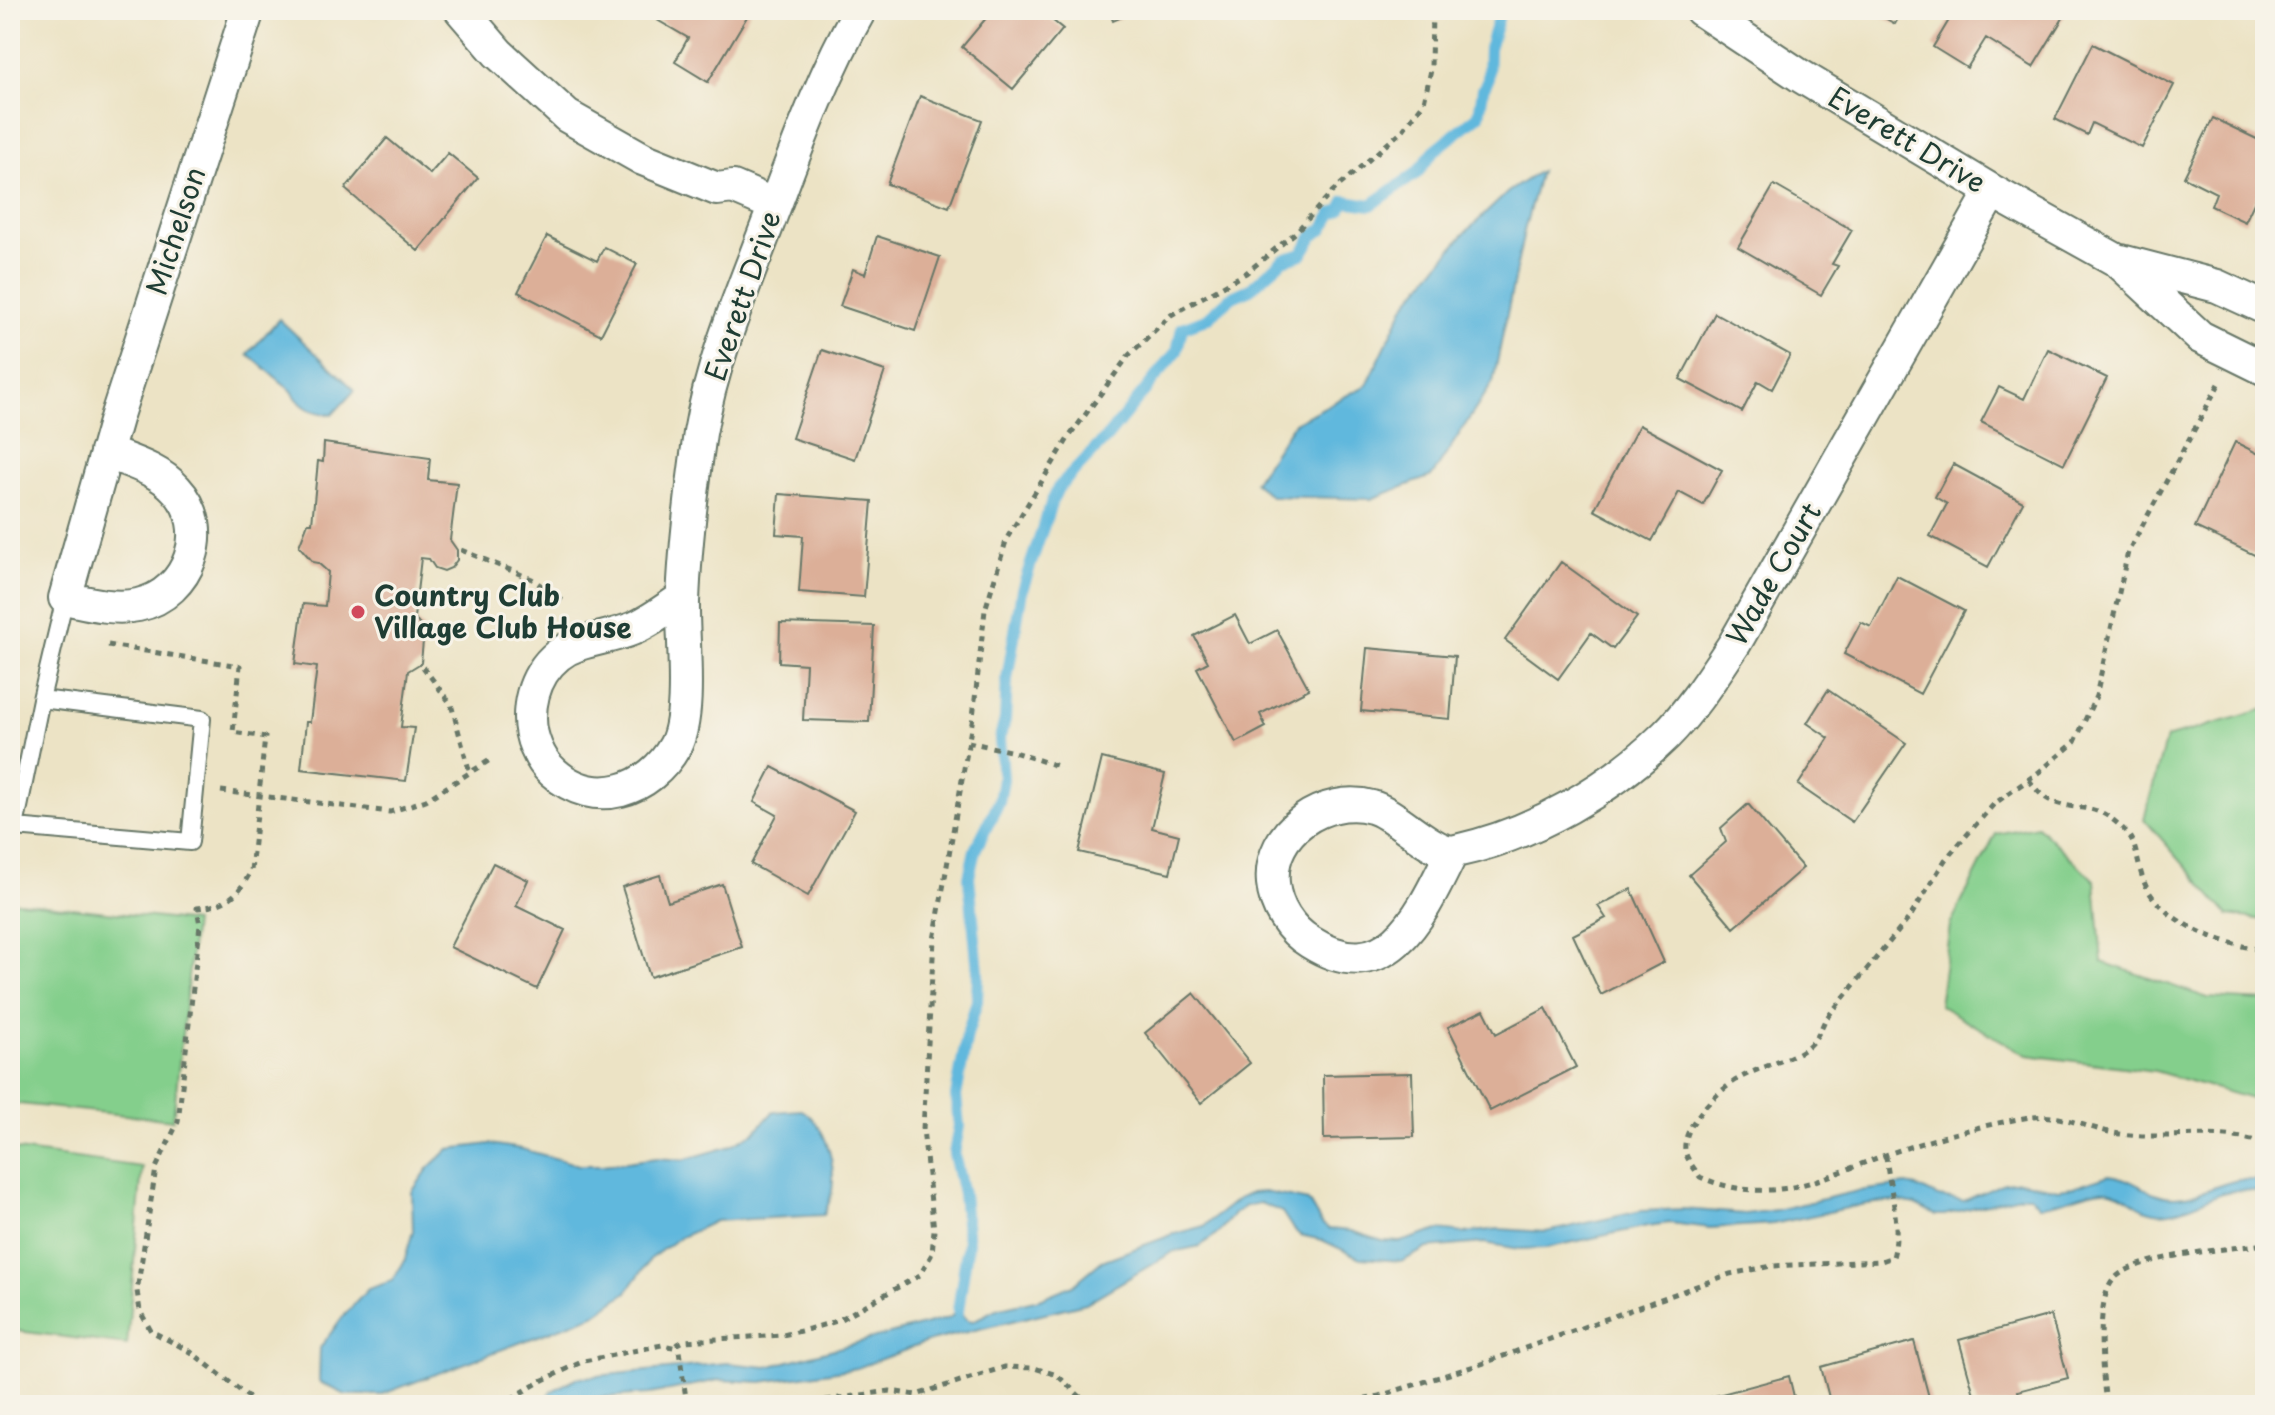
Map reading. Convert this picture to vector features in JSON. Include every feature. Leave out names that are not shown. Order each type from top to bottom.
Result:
[{"type":"street","name":"Michelson","points":[[65,598],[106,452],[248,10]]},
{"type":"street","points":[[461,10],[498,53],[567,116],[643,159],[717,189],[733,187],[775,205]]},
{"type":"street","name":"Everett Drive","points":[[683,598],[635,628],[578,644],[557,657],[539,676],[530,700],[530,727],[539,754],[553,773],[574,785],[594,791],[620,791],[642,783],[661,768],[677,743],[684,701],[683,598],[692,494],[712,382],[727,331],[775,205],[838,48],[860,10]]},
{"type":"street","name":"Everett Drive","points":[[1701,10],[1799,75],[1992,191],[2118,261],[2200,337],[2265,369]]},
{"type":"street","name":"Wade Court","points":[[1452,852],[1503,836],[1596,791],[1667,733],[1701,692],[1735,643],[1992,191]]},
{"type":"street","name":"Everett Drive","points":[[2118,261],[2217,286],[2265,308]]},
{"type":"street","points":[[65,598],[100,606],[139,605],[172,589],[188,567],[195,538],[190,511],[178,490],[156,472],[106,452]]},
{"type":"street","points":[[1348,804],[1373,807],[1394,817],[1436,846],[1452,852],[1418,918],[1396,942],[1371,956],[1351,958],[1325,952],[1299,935],[1283,915],[1273,885],[1273,867],[1282,842],[1298,822],[1321,810],[1348,804]]},
{"type":"lane","points":[[41,699],[202,719],[190,842],[15,827],[41,699],[65,598]]},
{"type":"path","points":[[687,1405],[678,1344],[684,1341],[783,1335],[837,1321],[920,1275],[932,1254],[932,1200],[923,1129],[934,940],[968,742],[985,610],[1007,538],[1069,437],[1129,355],[1171,315],[1246,273],[1295,233],[1332,192],[1403,130],[1424,102],[1431,70],[1432,10]]},
{"type":"path","points":[[2234,355],[2128,552],[2096,696],[2075,742],[1994,804],[1945,860],[1910,917],[1825,1020],[1819,1034],[1803,1050],[1737,1079],[1718,1094],[1697,1117],[1686,1138],[1685,1152],[1700,1177],[1732,1187],[1760,1191],[1824,1180],[1886,1155],[1977,1128],[2052,1115],[2103,1131],[2142,1136],[2233,1136],[2265,1144]]},
{"type":"path","points":[[461,550],[532,579],[563,601]]},
{"type":"path","points":[[423,667],[451,704],[470,773]]},
{"type":"path","points":[[968,742],[1014,752],[1060,767]]},
{"type":"path","points":[[195,787],[390,812],[426,800],[490,760]]},
{"type":"path","points":[[2029,780],[2044,797],[2063,805],[2096,809],[2111,818],[2130,836],[2149,891],[2160,905],[2183,923],[2206,936],[2265,950]]},
{"type":"path","points":[[198,917],[200,925],[178,1122],[156,1168],[137,1291],[140,1311],[151,1331],[191,1352],[259,1405]]},
{"type":"path","points":[[1341,1405],[1484,1363],[1730,1274],[1772,1266],[1881,1261],[1893,1257],[1897,1245],[1896,1229],[1886,1155]]},
{"type":"path","points":[[2106,1405],[2103,1324],[2106,1295],[2113,1279],[2125,1270],[2159,1259],[2265,1244]]},
{"type":"path","points":[[500,1405],[584,1361],[662,1345],[678,1350]]},
{"type":"path","points":[[790,1405],[890,1391],[916,1395],[1005,1367],[1034,1368],[1057,1375],[1089,1405]]},
{"type":"green space","points":[[2265,709],[2265,920],[2228,915],[2144,819],[2166,738]]},
{"type":"green space","points":[[2037,826],[2095,881],[2102,962],[2208,998],[2265,1001],[2265,1103],[2155,1071],[2027,1055],[1939,1005],[1950,925],[1996,834]]},
{"type":"green space","points":[[10,901],[194,922],[173,1120],[10,1103]]},
{"type":"green space","points":[[10,1149],[142,1167],[127,1345],[10,1330]]},
{"type":"water","points":[[1540,171],[1524,231],[1493,382],[1432,476],[1371,499],[1271,496],[1254,482],[1294,423],[1367,385],[1405,305],[1463,235],[1508,192]]},
{"type":"water","points":[[279,319],[355,390],[332,415],[304,406],[292,391],[248,354]]},
{"type":"water","points":[[802,1110],[817,1125],[831,1157],[832,1191],[824,1215],[715,1221],[677,1239],[651,1258],[627,1292],[594,1315],[380,1395],[346,1395],[319,1382],[320,1348],[368,1289],[392,1281],[404,1262],[413,1231],[412,1192],[428,1169],[449,1149],[490,1144],[522,1149],[579,1165],[657,1158],[683,1160],[728,1147],[754,1133],[773,1112]]},
{"type":"water","points":[[2109,1175],[2165,1196],[2190,1195],[2241,1180],[2265,1181],[2265,1193],[2231,1191],[2178,1210],[2159,1213],[2106,1190],[2039,1205],[2030,1195],[2023,1195],[1944,1215],[1935,1215],[1915,1205],[1897,1201],[1866,1204],[1773,1224],[1710,1228],[1670,1223],[1546,1248],[1520,1249],[1484,1243],[1427,1248],[1403,1261],[1360,1258],[1322,1240],[1300,1235],[1282,1212],[1260,1203],[1246,1206],[1234,1214],[1218,1233],[1200,1246],[1173,1252],[1086,1303],[930,1341],[857,1368],[762,1382],[719,1380],[650,1394],[541,1405],[552,1391],[576,1378],[727,1363],[767,1367],[949,1318],[958,1311],[973,1321],[996,1309],[1039,1299],[1073,1285],[1102,1261],[1204,1226],[1238,1199],[1251,1193],[1265,1192],[1308,1201],[1321,1223],[1329,1229],[1400,1242],[1439,1230],[1464,1233],[1499,1229],[1546,1232],[1641,1211],[1683,1209],[1745,1214],[1858,1191],[1906,1185],[1938,1197],[1964,1201],[2004,1183],[2020,1181],[2058,1189]]},
{"type":"building","points":[[640,10],[751,10],[708,82],[675,62],[688,38]]},
{"type":"building","points":[[979,10],[1040,10],[1063,29],[1013,89],[962,47],[987,17]]},
{"type":"building","points":[[1109,10],[1138,10],[1113,21]]},
{"type":"building","points":[[1871,10],[1903,10],[1895,24]]},
{"type":"building","points":[[1955,10],[2068,10],[2033,67],[1986,38],[1967,68],[1933,47]]},
{"type":"building","points":[[2093,44],[2174,85],[2142,148],[2092,123],[2087,135],[2055,119]]},
{"type":"building","points":[[920,96],[982,120],[949,207],[887,184]]},
{"type":"building","points":[[2213,118],[2265,143],[2265,180],[2245,222],[2211,206],[2216,193],[2184,177]]},
{"type":"building","points":[[387,138],[430,174],[448,153],[478,178],[418,251],[345,189]]},
{"type":"building","points":[[1774,185],[1852,230],[1832,264],[1838,266],[1821,295],[1738,247]]},
{"type":"building","points":[[547,236],[597,261],[604,247],[637,264],[601,335],[518,292]]},
{"type":"building","points":[[877,236],[940,257],[915,331],[840,306],[853,269],[865,274]]},
{"type":"building","points":[[1715,313],[1790,355],[1772,389],[1758,381],[1742,412],[1680,379]]},
{"type":"building","points":[[2048,349],[2107,378],[2064,464],[1981,422],[1999,387],[2024,399]]},
{"type":"building","points":[[822,350],[885,371],[855,459],[792,438]]},
{"type":"building","points":[[1639,425],[1722,470],[1703,505],[1679,492],[1652,541],[1594,510]]},
{"type":"building","points":[[2235,442],[2265,457],[2265,471],[2259,485],[2265,487],[2265,560],[2195,527]]},
{"type":"building","name":"Country Club Village Club House","points":[[324,443],[430,458],[428,480],[457,483],[450,540],[457,550],[457,560],[444,571],[435,568],[429,559],[421,558],[414,618],[424,630],[421,663],[408,671],[401,727],[414,728],[406,781],[301,769],[317,667],[295,664],[303,604],[325,606],[328,572],[313,562],[299,546],[308,523],[312,523],[318,461],[323,462]]},
{"type":"building","points":[[1953,464],[2023,502],[1988,567],[1930,536],[1947,504],[1935,497]]},
{"type":"building","points":[[779,494],[872,501],[864,597],[799,592],[803,536],[776,534]]},
{"type":"building","points":[[1561,562],[1637,617],[1613,649],[1591,633],[1558,679],[1505,640]]},
{"type":"building","points":[[1897,576],[1964,611],[1920,694],[1844,654],[1861,622],[1871,627]]},
{"type":"building","points":[[1235,615],[1250,644],[1277,630],[1309,689],[1260,714],[1266,727],[1236,743],[1197,668],[1208,662],[1194,636]]},
{"type":"building","points":[[780,623],[874,626],[869,722],[803,720],[806,664],[779,662]]},
{"type":"building","points":[[1367,648],[1455,656],[1450,719],[1361,711]]},
{"type":"building","points":[[1828,690],[1906,743],[1852,822],[1798,785],[1829,738],[1807,723]]},
{"type":"building","points":[[1102,758],[1165,774],[1152,828],[1179,835],[1170,873],[1079,852]]},
{"type":"building","points":[[772,767],[855,811],[808,896],[751,864],[777,815],[754,802]]},
{"type":"building","points":[[1748,804],[1803,868],[1734,928],[1689,875],[1726,842],[1721,828]]},
{"type":"building","points":[[493,863],[528,880],[516,906],[565,930],[537,989],[450,947]]},
{"type":"building","points":[[660,875],[668,902],[722,884],[742,947],[650,977],[622,887]]},
{"type":"building","points":[[1631,889],[1664,962],[1601,995],[1573,935],[1606,918],[1598,906]]},
{"type":"building","points":[[1194,993],[1250,1063],[1201,1103],[1145,1033]]},
{"type":"building","points":[[1546,1008],[1576,1067],[1490,1111],[1448,1027],[1484,1010],[1496,1034]]},
{"type":"building","points":[[1412,1073],[1414,1137],[1324,1139],[1323,1075]]},
{"type":"building","points":[[2051,1315],[2068,1378],[2018,1391],[2021,1404],[1977,1405],[1959,1340]]},
{"type":"building","points":[[1914,1341],[1930,1401],[1915,1405],[1831,1405],[1821,1367]]},
{"type":"building","points":[[1789,1376],[1796,1405],[1693,1405],[1692,1402]]},
{"type":"waterway","points":[[958,1311],[968,1242],[963,1194],[954,1154],[959,1126],[956,1096],[967,1035],[977,1001],[978,971],[969,877],[975,850],[999,802],[1003,779],[1000,738],[1022,590],[1052,501],[1058,488],[1108,436],[1177,351],[1182,328],[1208,318],[1230,298],[1250,289],[1283,260],[1302,254],[1313,236],[1323,229],[1345,201],[1371,205],[1417,173],[1434,151],[1479,115],[1483,89],[1488,80],[1489,48],[1498,19]]},
{"type":"place","name":"Country Club Village Club House","points":[[358,612]]}]
